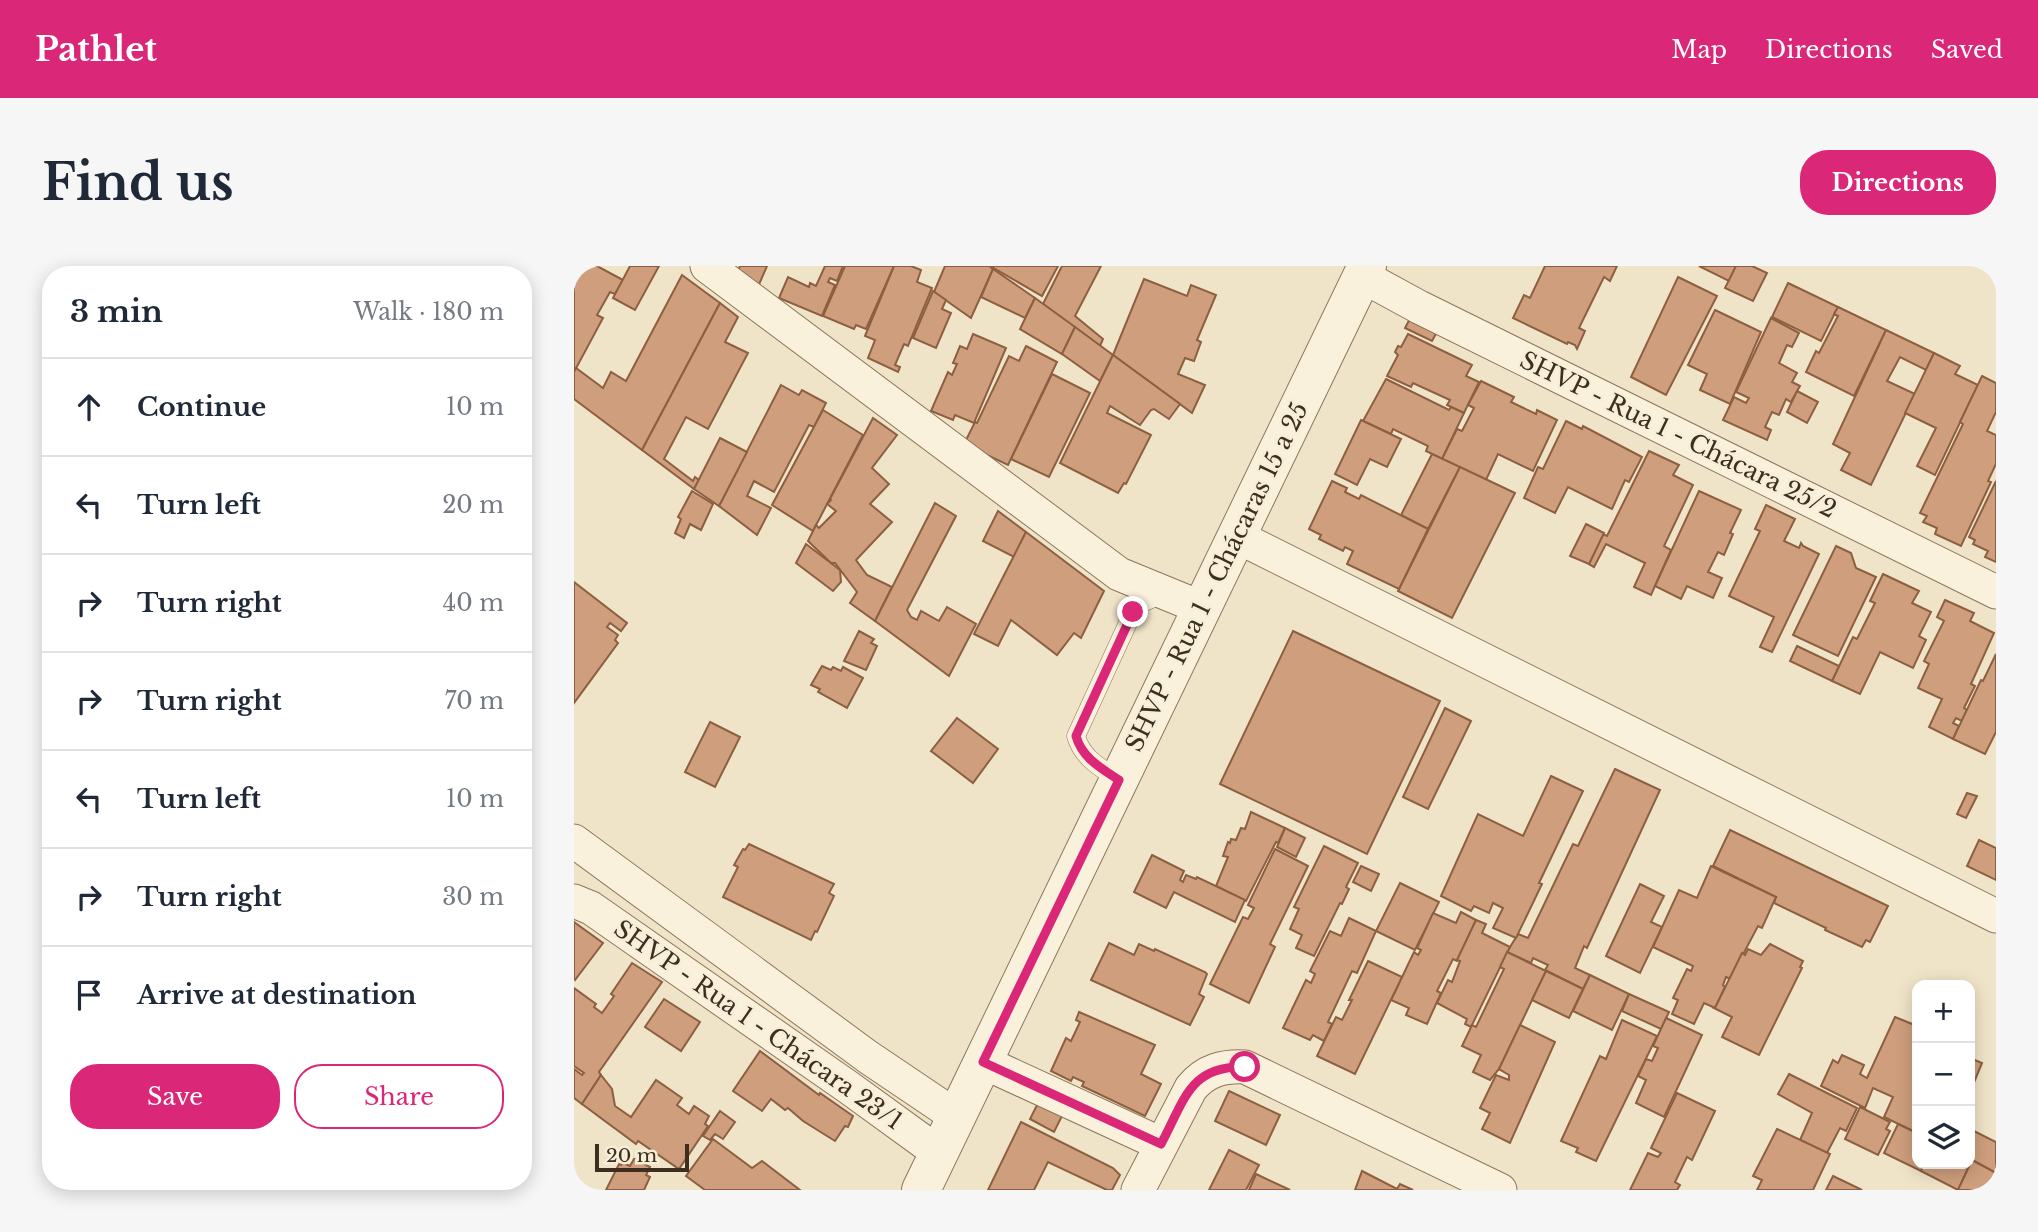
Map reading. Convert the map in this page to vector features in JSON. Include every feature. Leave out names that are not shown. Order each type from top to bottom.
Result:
[{"type":"street","points":[[707,266],[1119,574],[1202,608]]},
{"type":"street","name":"SHVP - Rua 1 - Chácaras 15 a 25","points":[[921,1190],[1364,271]]},
{"type":"street","name":"SHVP - Rua 1 - Chácara 25/2","points":[[1364,271],[1419,307],[1996,592]]},
{"type":"street","points":[[1236,536],[1996,916]]},
{"type":"street","points":[[574,841],[868,1056],[957,1117]]},
{"type":"street","name":"SHVP - Rua 1 - Chácara 23/1","points":[[574,901],[591,908],[939,1153]]},
{"type":"street","points":[[983,1062],[1161,1144]]},
{"type":"street","points":[[1138,1190],[1191,1088],[1200,1077],[1228,1066],[1245,1067],[1500,1190]]},
{"type":"lane","points":[[1119,780],[1087,758],[1076,736],[1133,612],[1142,603],[1165,593]]},
{"type":"building","points":[[574,266],[597,266],[623,280],[615,294],[610,292],[597,315],[603,318],[574,372]]},
{"type":"building","points":[[630,266],[659,266],[635,310],[613,298]]},
{"type":"building","points":[[740,266],[767,266],[757,289],[737,274]]},
{"type":"building","points":[[825,266],[843,266],[837,281],[830,278],[828,282],[835,285],[822,316],[779,298],[788,277],[809,287],[810,283],[816,286]]},
{"type":"building","points":[[845,266],[894,266],[866,329],[856,325],[854,329],[823,316]]},
{"type":"building","points":[[894,266],[911,266],[921,270],[917,282],[932,288],[908,346],[904,344],[895,365],[900,367],[898,372],[868,358],[875,340],[865,336]]},
{"type":"building","points":[[945,266],[989,266],[993,269],[971,318],[934,292]]},
{"type":"building","points":[[990,266],[1058,266],[1042,296]]},
{"type":"building","points":[[1062,266],[1101,266],[1075,316],[1103,339],[1100,346],[1043,304]]},
{"type":"building","points":[[1545,266],[1617,266],[1610,281],[1604,277],[1579,328],[1585,331],[1577,349],[1575,345],[1568,342],[1567,344],[1513,318],[1524,295],[1530,298]]},
{"type":"building","points":[[1699,266],[1736,266],[1729,281]]},
{"type":"building","points":[[1736,266],[1752,266],[1767,273],[1753,301],[1725,288]]},
{"type":"building","points":[[993,269],[1035,298],[1025,318],[981,297]]},
{"type":"building","points":[[682,275],[720,303],[642,450],[574,399],[574,372],[576,368],[603,388],[611,372],[626,381]]},
{"type":"building","points":[[1678,277],[1717,296],[1666,395],[1631,377]]},
{"type":"building","points":[[1144,279],[1187,296],[1191,285],[1216,295],[1197,340],[1201,342],[1194,361],[1185,358],[1178,374],[1205,385],[1192,413],[1113,355]]},
{"type":"building","points":[[1788,283],[1838,307],[1821,341],[1772,317]]},
{"type":"building","points":[[933,291],[946,300],[942,309],[951,313],[936,348],[913,338]]},
{"type":"building","points":[[1035,298],[1075,327],[1062,354],[1020,329]]},
{"type":"building","points":[[720,303],[738,317],[725,342],[748,353],[708,429],[686,417],[664,459],[693,481],[695,477],[699,480],[694,489],[642,450]]},
{"type":"building","points":[[1838,307],[1886,330],[1854,396],[1806,372],[1838,316],[1834,314]]},
{"type":"building","points":[[1715,310],[1761,332],[1730,404],[1700,390],[1707,374],[1688,365]]},
{"type":"building","points":[[1413,313],[1438,330],[1432,341],[1405,328]]},
{"type":"building","points":[[1771,318],[1799,333],[1792,347],[1787,345],[1779,363],[1797,373],[1792,382],[1800,386],[1791,402],[1786,399],[1779,415],[1772,412],[1765,427],[1771,430],[1767,440],[1723,420],[1734,397],[1746,403],[1749,398],[1736,392]]},
{"type":"building","points":[[1075,327],[1113,355],[1100,381],[1062,354]]},
{"type":"building","points":[[1886,330],[1934,353],[1926,370],[1900,357],[1887,381],[1915,394],[1871,485],[1841,470],[1850,453],[1833,444]]},
{"type":"building","points":[[973,334],[1006,348],[974,423],[955,415],[953,420],[931,411],[948,372],[952,375],[957,364],[953,363],[960,346],[967,349]]},
{"type":"building","points":[[1408,334],[1472,365],[1466,376],[1479,382],[1464,413],[1447,405],[1450,400],[1413,383],[1411,387],[1387,376],[1398,355],[1395,352],[1398,346],[1401,347]]},
{"type":"building","points":[[1026,346],[1057,362],[1008,465],[964,444],[1009,356],[1019,361]]},
{"type":"building","points":[[1934,353],[1960,366],[1955,374],[1978,385],[1935,475],[1917,466],[1936,428],[1905,413]]},
{"type":"building","points":[[1113,355],[1180,404],[1169,419],[1154,409],[1151,410],[1140,425],[1110,406],[1107,413],[1151,435],[1126,484],[1124,483],[1118,493],[1060,463]]},
{"type":"building","points":[[1052,374],[1090,393],[1049,477],[1011,459]]},
{"type":"building","points":[[1982,376],[1996,383],[1996,412],[1987,431],[1996,435],[1996,464],[1988,481],[1991,482],[1961,546],[1935,534],[1937,528],[1923,522],[1927,516],[1920,513],[1963,424],[1960,422]]},
{"type":"building","points":[[1386,379],[1449,410],[1451,407],[1464,413],[1442,459],[1426,451],[1428,446],[1393,429],[1391,434],[1363,421]]},
{"type":"building","points":[[1481,381],[1514,397],[1511,402],[1557,420],[1533,471],[1498,454],[1486,480],[1442,459],[1457,429],[1462,431],[1474,408],[1468,405]]},
{"type":"building","points":[[781,385],[799,395],[802,390],[826,403],[814,427],[809,425],[774,492],[754,481],[747,496],[771,508],[757,535],[719,506]]},
{"type":"building","points":[[1797,391],[1818,402],[1807,423],[1787,412]]},
{"type":"building","points":[[823,410],[863,435],[813,531],[772,505]]},
{"type":"building","points":[[873,418],[897,435],[872,468],[889,484],[870,504],[892,522],[856,560],[867,575],[892,587],[875,621],[850,603],[857,592],[835,563],[831,563],[808,541],[816,525],[819,528],[836,511],[827,504]]},
{"type":"building","points":[[1361,420],[1401,439],[1387,467],[1370,459],[1357,485],[1335,474]]},
{"type":"building","points":[[1566,421],[1582,429],[1583,426],[1642,457],[1629,482],[1625,480],[1612,509],[1568,487],[1555,513],[1524,498],[1538,467],[1543,469]]},
{"type":"building","points":[[720,438],[747,452],[719,506],[694,489]]},
{"type":"building","points":[[1649,451],[1679,465],[1673,475],[1693,485],[1664,546],[1671,550],[1651,595],[1634,587],[1645,563],[1606,544],[1594,567],[1589,564],[1603,534],[1607,536]]},
{"type":"building","points":[[1432,454],[1460,467],[1428,529],[1401,515]]},
{"type":"building","points":[[1460,467],[1515,493],[1452,618],[1398,591]]},
{"type":"building","points":[[1332,481],[1347,488],[1345,492],[1359,499],[1361,495],[1428,529],[1399,589],[1347,564],[1353,551],[1345,547],[1343,551],[1319,539],[1321,535],[1309,529]]},
{"type":"building","points":[[1996,481],[1996,562],[1985,557],[1988,551],[1973,544],[1975,540],[1969,537]]},
{"type":"building","points":[[692,491],[713,504],[701,530],[690,524],[684,538],[675,533],[681,519],[678,517]]},
{"type":"building","points":[[1699,491],[1741,510],[1730,533],[1733,534],[1724,555],[1718,552],[1708,572],[1722,578],[1713,598],[1687,586],[1681,599],[1655,586]]},
{"type":"building","points":[[935,503],[956,516],[907,610],[911,617],[917,620],[921,611],[939,621],[947,607],[976,624],[949,676],[875,621]]},
{"type":"building","points":[[1766,505],[1795,519],[1784,541],[1799,548],[1801,543],[1819,554],[1772,652],[1760,647],[1774,617],[1729,596],[1760,531],[1755,529]]},
{"type":"building","points":[[998,511],[1026,532],[1014,557],[983,541]]},
{"type":"building","points":[[1586,524],[1604,533],[1589,564],[1570,556]]},
{"type":"building","points":[[1026,532],[1104,591],[1081,638],[1074,633],[1057,655],[1011,620],[998,646],[974,634]]},
{"type":"building","points":[[806,544],[840,570],[841,582],[833,591],[796,563]]},
{"type":"building","points":[[1836,546],[1851,553],[1856,568],[1876,577],[1838,656],[1793,635]]},
{"type":"building","points":[[1883,574],[1919,591],[1912,603],[1931,612],[1919,636],[1926,640],[1913,668],[1880,652],[1860,694],[1832,681],[1853,637],[1857,639],[1875,603],[1870,601]]},
{"type":"building","points":[[574,582],[627,623],[621,631],[610,623],[607,627],[618,635],[615,640],[618,643],[574,703]]},
{"type":"building","points":[[1945,600],[1974,613],[1970,621],[1994,633],[1971,684],[1975,686],[1964,708],[1967,710],[1962,721],[1956,718],[1953,723],[1959,726],[1953,739],[1929,727],[1942,699],[1918,688],[1929,664],[1924,661],[1944,621],[1937,617]]},
{"type":"building","points":[[859,631],[874,639],[871,643],[877,646],[866,670],[844,661]]},
{"type":"building","points":[[1293,631],[1440,701],[1367,854],[1220,784]]},
{"type":"building","points":[[1797,646],[1839,666],[1832,681],[1790,661]]},
{"type":"building","points":[[1996,654],[1996,732],[1985,754],[1953,739]]},
{"type":"building","points":[[822,666],[841,671],[843,667],[863,678],[847,708],[818,692],[820,689],[811,685]]},
{"type":"building","points":[[1445,708],[1471,721],[1428,809],[1403,797]]},
{"type":"building","points":[[957,718],[998,749],[973,783],[931,751]]},
{"type":"building","points":[[710,722],[740,737],[715,787],[685,772]]},
{"type":"building","points":[[1615,769],[1660,790],[1587,948],[1584,946],[1575,968],[1590,975],[1583,989],[1545,970],[1548,965],[1533,958],[1531,963],[1507,952],[1518,934],[1528,938],[1573,844],[1578,846]]},
{"type":"building","points":[[1551,776],[1583,791],[1516,938],[1493,928],[1503,908],[1493,903],[1489,913],[1474,906],[1471,911],[1441,896],[1478,814],[1523,836]]},
{"type":"building","points":[[1967,793],[1977,796],[1966,818],[1957,814]]},
{"type":"building","points":[[1251,812],[1285,828],[1246,901],[1216,886],[1228,857],[1223,856],[1228,842],[1230,843],[1231,839],[1236,840],[1241,828],[1245,829]]},
{"type":"building","points":[[1285,828],[1305,838],[1296,857],[1277,847]]},
{"type":"building","points":[[1730,830],[1888,906],[1870,942],[1866,940],[1862,947],[1825,930],[1826,928],[1774,903],[1776,897],[1713,866]]},
{"type":"building","points":[[1979,840],[1996,848],[1996,880],[1967,866]]},
{"type":"building","points":[[749,844],[834,884],[829,893],[834,896],[811,940],[723,897],[738,867],[734,865]]},
{"type":"building","points":[[1324,846],[1358,863],[1346,887],[1349,889],[1342,904],[1340,903],[1314,956],[1296,948],[1302,935],[1290,929],[1299,909],[1294,907]]},
{"type":"building","points":[[1275,849],[1308,866],[1270,944],[1275,947],[1249,1003],[1210,984],[1243,917],[1248,919],[1254,908],[1248,905]]},
{"type":"building","points":[[1152,855],[1184,871],[1180,880],[1183,882],[1186,875],[1196,879],[1197,877],[1245,900],[1235,922],[1174,892],[1166,908],[1134,892]]},
{"type":"building","points":[[1361,866],[1379,874],[1371,891],[1353,882]]},
{"type":"building","points":[[1711,866],[1776,897],[1762,928],[1758,926],[1730,979],[1726,977],[1723,985],[1725,987],[1715,1008],[1704,1003],[1694,1024],[1672,1014],[1678,1000],[1673,998],[1687,969],[1691,971],[1693,966],[1653,947],[1679,890],[1697,898]]},
{"type":"building","points":[[1400,883],[1439,902],[1415,950],[1376,931]]},
{"type":"building","points":[[1640,884],[1664,896],[1651,922],[1662,927],[1640,973],[1606,956]]},
{"type":"building","points":[[1461,912],[1476,920],[1457,961],[1453,959],[1437,991],[1441,993],[1427,1024],[1406,1015],[1409,1008],[1391,1000],[1414,952],[1418,955],[1421,950],[1417,948],[1433,913],[1456,923]]},
{"type":"building","points":[[1349,918],[1376,931],[1357,973],[1352,971],[1328,1022],[1332,1024],[1324,1041],[1313,1035],[1310,1040],[1283,1028],[1306,980],[1311,983],[1315,974],[1310,971],[1330,931],[1341,936]]},
{"type":"building","points":[[1476,920],[1486,924],[1482,933],[1510,947],[1471,1027],[1465,1024],[1467,1019],[1437,1003],[1448,980],[1452,982],[1460,961],[1457,960]]},
{"type":"building","points":[[574,922],[603,943],[575,980],[574,979]]},
{"type":"building","points":[[1109,943],[1134,955],[1139,944],[1154,951],[1155,949],[1207,974],[1199,994],[1204,997],[1190,1025],[1091,980]]},
{"type":"building","points":[[1770,944],[1803,961],[1759,1055],[1722,1037],[1732,1017],[1712,1007],[1715,1008],[1742,953],[1745,955],[1748,949],[1761,955]]},
{"type":"building","points":[[1507,952],[1546,971],[1499,1069],[1490,1080],[1473,1072],[1481,1055],[1462,1046],[1472,1025],[1476,1027],[1504,969],[1500,967]]},
{"type":"building","points":[[1368,961],[1402,977],[1355,1074],[1317,1056],[1336,1017],[1342,1020]]},
{"type":"building","points":[[632,963],[662,982],[599,1072],[601,1075],[582,1104],[574,1098],[574,1069],[582,1075],[584,1073],[574,1066],[574,988],[596,1004],[594,1007],[602,1013]]},
{"type":"building","points":[[1546,971],[1583,989],[1569,1018],[1532,1000]]},
{"type":"building","points":[[1590,975],[1629,994],[1612,1030],[1573,1011]]},
{"type":"building","points":[[1629,994],[1669,1012],[1661,1029],[1622,1011]]},
{"type":"building","points":[[664,999],[700,1022],[681,1051],[645,1027]]},
{"type":"building","points":[[1079,1012],[1155,1045],[1141,1074],[1161,1084],[1145,1116],[1082,1086],[1084,1082],[1073,1077],[1071,1081],[1051,1071],[1066,1038],[1071,1041],[1080,1022],[1076,1020]]},
{"type":"building","points":[[1895,1017],[1912,1024],[1912,1131],[1884,1117],[1893,1097],[1873,1088],[1865,1108],[1821,1086],[1833,1060],[1838,1063],[1842,1055],[1864,1065],[1860,1074],[1867,1078]]},
{"type":"building","points":[[1666,1018],[1702,1035],[1664,1117],[1636,1103],[1646,1080],[1638,1076],[1646,1059],[1652,1061],[1658,1048],[1653,1046]]},
{"type":"building","points":[[1622,1020],[1657,1036],[1596,1161],[1576,1152],[1578,1148],[1561,1141],[1600,1056],[1606,1059]]},
{"type":"building","points":[[1520,1025],[1555,1042],[1510,1143],[1482,1129],[1490,1113],[1480,1108],[1496,1075],[1509,1080],[1509,1075],[1499,1069]]},
{"type":"building","points":[[760,1051],[819,1095],[820,1093],[853,1116],[848,1127],[845,1126],[835,1141],[771,1099],[762,1111],[733,1091]]},
{"type":"building","points":[[1975,1060],[1982,1063],[1975,1080]]},
{"type":"building","points":[[1789,1074],[1857,1108],[1846,1131],[1840,1128],[1827,1153],[1800,1140],[1812,1113],[1778,1094]]},
{"type":"building","points":[[601,1075],[612,1089],[615,1106],[631,1117],[656,1080],[682,1098],[677,1105],[689,1114],[694,1106],[709,1116],[705,1124],[708,1126],[679,1169],[638,1141],[636,1144],[582,1104]]},
{"type":"building","points":[[1229,1091],[1280,1115],[1266,1145],[1215,1121]]},
{"type":"building","points":[[1677,1093],[1715,1111],[1692,1160],[1687,1157],[1675,1182],[1680,1185],[1677,1190],[1630,1190],[1648,1153],[1658,1157],[1661,1153],[1651,1148]]},
{"type":"building","points":[[1038,1103],[1062,1116],[1054,1132],[1030,1119]]},
{"type":"building","points":[[1860,1107],[1890,1122],[1886,1129],[1890,1131],[1878,1155],[1845,1139]]},
{"type":"building","points":[[720,1111],[735,1122],[723,1139],[715,1134],[710,1140],[703,1136]]},
{"type":"building","points":[[1021,1122],[1113,1168],[1120,1175],[1112,1190],[1048,1162],[1034,1190],[988,1190]]},
{"type":"building","points":[[1898,1124],[1912,1131],[1912,1167],[1884,1153]]},
{"type":"building","points":[[1777,1129],[1830,1154],[1813,1190],[1757,1190],[1762,1180],[1753,1176]]},
{"type":"building","points":[[1975,1132],[1996,1142],[1996,1173],[1975,1162]]},
{"type":"building","points":[[713,1139],[752,1168],[762,1161],[800,1190],[705,1190],[686,1176]]},
{"type":"building","points":[[1229,1150],[1259,1165],[1246,1190],[1209,1190]]},
{"type":"building","points":[[634,1159],[650,1167],[646,1175],[650,1177],[644,1190],[606,1190],[619,1164],[630,1166]]},
{"type":"building","points":[[1975,1162],[1996,1173],[1996,1190],[1958,1190],[1968,1169],[1975,1169]]},
{"type":"building","points":[[1922,1169],[1968,1169],[1958,1190],[1921,1171]]},
{"type":"building","points":[[1362,1171],[1397,1189],[1400,1184],[1413,1190],[1355,1190]]},
{"type":"building","points":[[1256,1174],[1290,1190],[1249,1190]]},
{"type":"building","points":[[1833,1176],[1862,1190],[1826,1190]]},
{"type":"route","points":[[1133,612],[1076,736],[1087,758],[1119,780],[983,1062],[1161,1144],[1191,1088],[1200,1077],[1228,1066],[1245,1067]]}]
